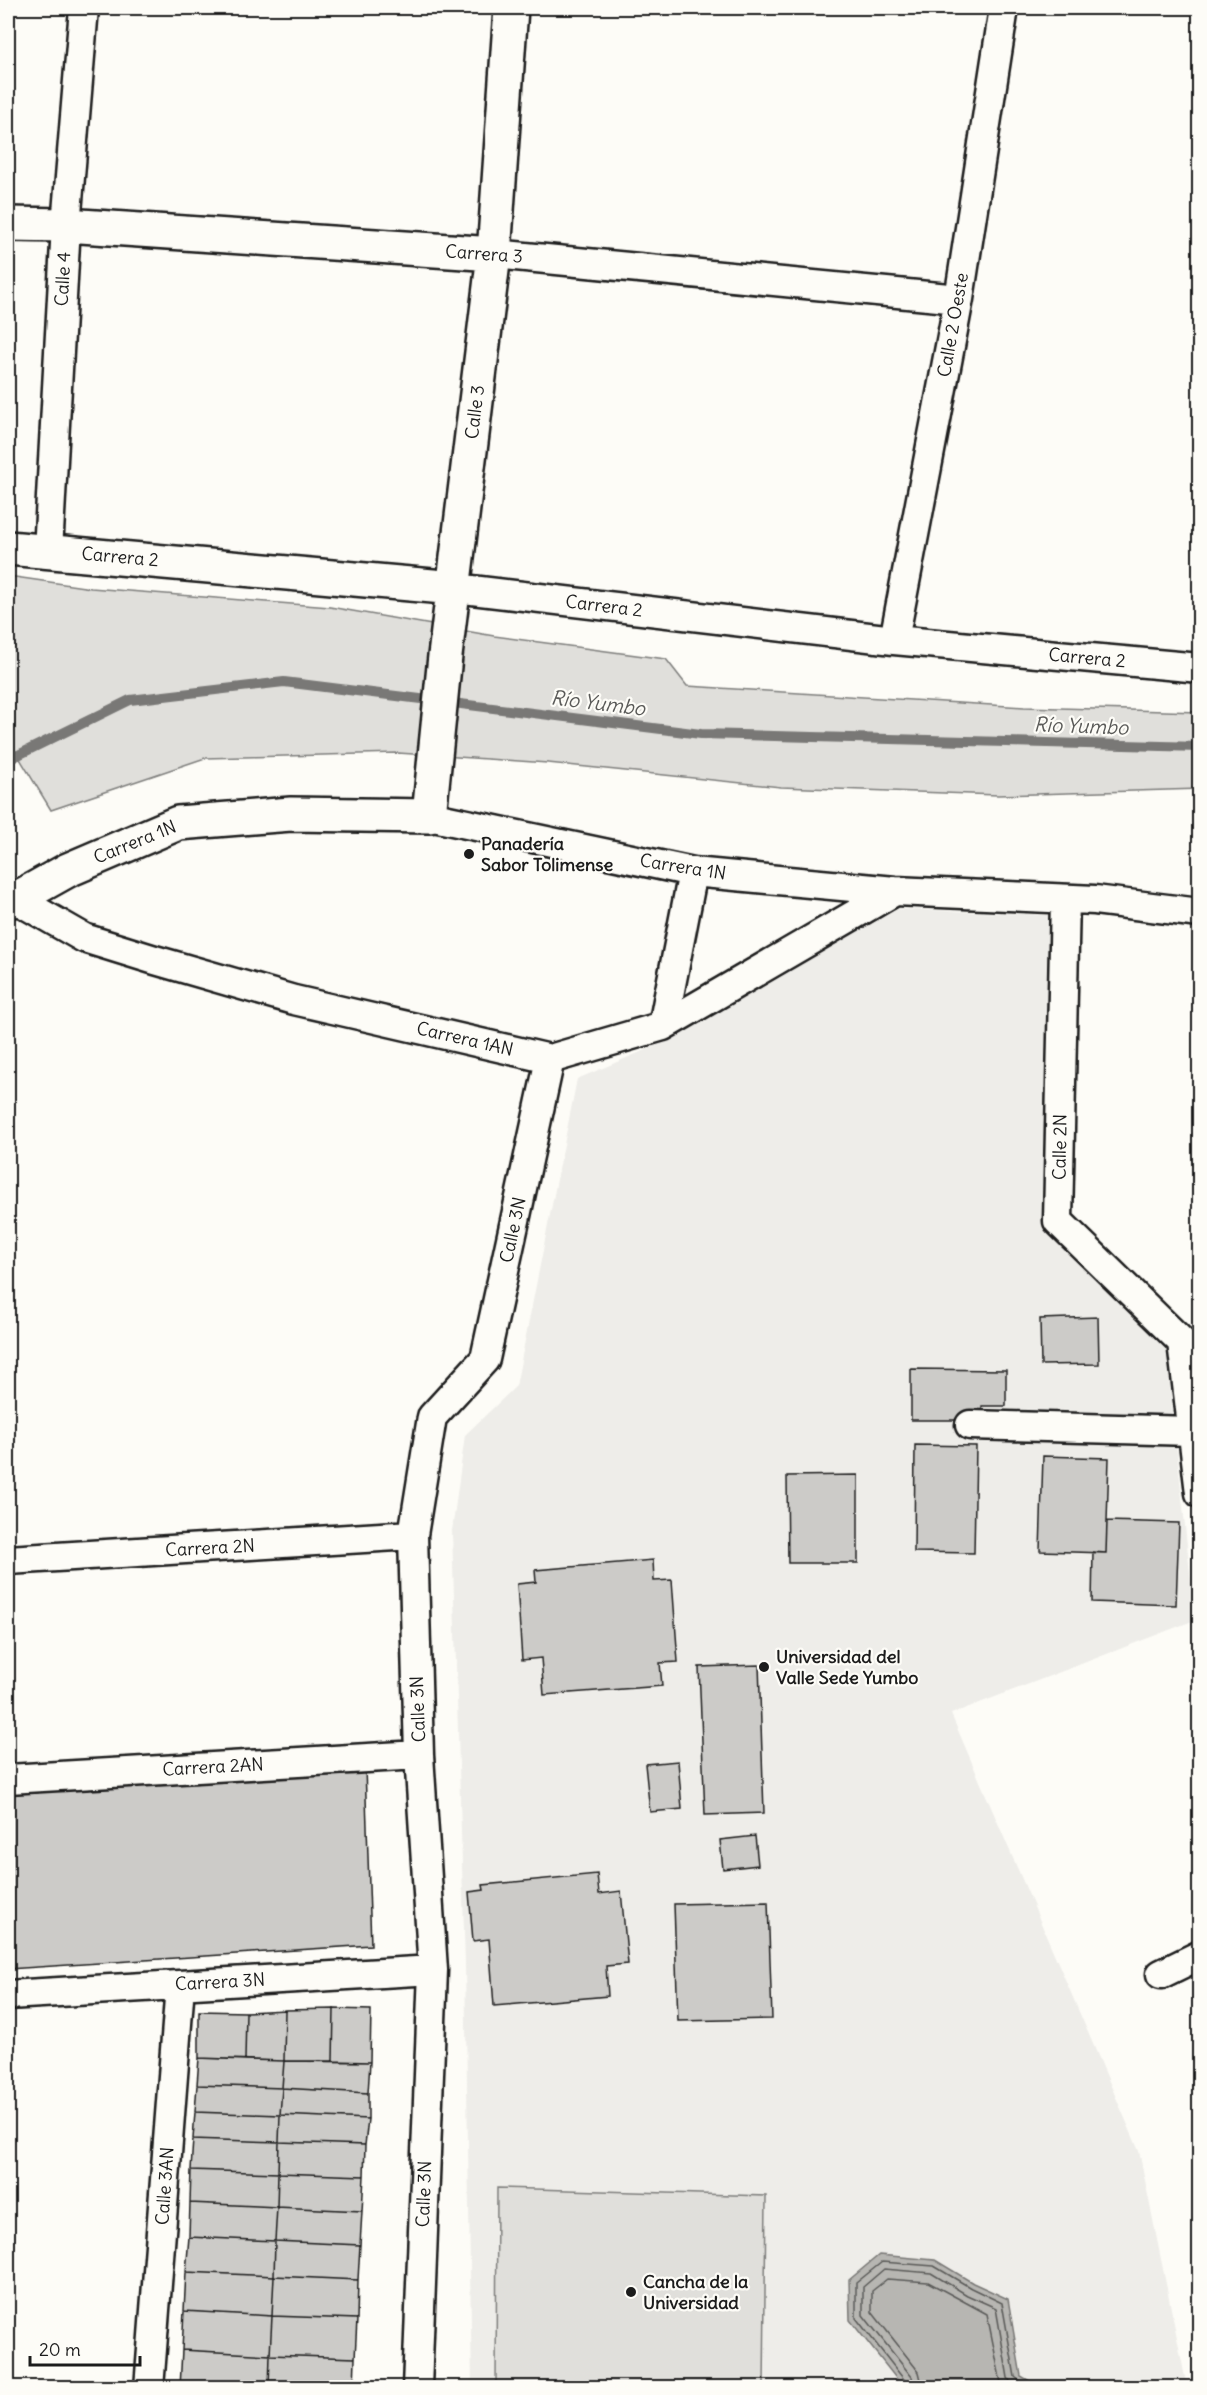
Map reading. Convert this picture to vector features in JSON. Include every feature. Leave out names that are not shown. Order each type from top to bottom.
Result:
[{"type":"street","name":"Calle 4","points":[[48,551],[66,225],[84,8]]},
{"type":"street","name":"Calle 3","points":[[430,808],[445,656],[494,254],[511,8]]},
{"type":"street","name":"Calle 2 Oeste","points":[[894,640],[958,299],[1004,8]]},
{"type":"street","name":"Carrera 3","points":[[8,224],[66,225],[494,254],[958,299]]},
{"type":"street","name":"Carrera 2","points":[[8,548],[454,588],[894,640],[1200,668]]},
{"type":"street","name":"Carrera 1N","points":[[12,900],[68,870],[178,823],[291,814],[430,808],[693,872],[895,891],[1095,900],[1200,913]]},
{"type":"street","points":[[663,1026],[693,872]]},
{"type":"street","name":"Carrera 1AN","points":[[12,900],[84,938],[155,960],[294,1000],[550,1059],[663,1026],[895,891]]},
{"type":"street","name":"Calle 2N","points":[[1065,899],[1058,1221],[1182,1342],[1192,1431]]},
{"type":"street","name":"Calle 3N","points":[[417,2388],[433,1970],[419,1755],[413,1535],[432,1417],[485,1359],[550,1059]]},
{"type":"street","points":[[970,1425],[1192,1431],[1200,1493]]},
{"type":"street","name":"Carrera 2N","points":[[8,1560],[413,1535]]},
{"type":"street","name":"Carrera 2AN","points":[[8,1779],[419,1755]]},
{"type":"street","points":[[1161,1974],[1200,1955]]},
{"type":"street","name":"Carrera 3N","points":[[8,1995],[433,1970]]},
{"type":"street","name":"Calle 3AN","points":[[149,2388],[180,1985]]},
{"type":"shaded area","points":[[8,576],[91,588],[330,607],[494,636],[666,659],[687,686],[1024,707],[1199,712],[1200,789],[998,795],[781,787],[548,763],[398,753],[205,758],[51,810],[8,739]]},
{"type":"shaded area","name":"Universidad del Valle Sede Yumbo","points":[[898,909],[1050,915],[1042,1221],[1166,1347],[1195,1620],[951,1714],[1139,2151],[1187,2387],[472,2387],[465,1965],[452,1531],[465,1435],[516,1386],[577,1079],[669,1040]]},
{"type":"shaded area","name":"Cancha de la Universidad","points":[[497,2188],[766,2196],[764,2387],[496,2387]]},
{"type":"water","points":[[879,2255],[935,2260],[973,2283],[1008,2299],[1021,2376],[1040,2387],[903,2387],[850,2320],[849,2280]]},
{"type":"building","points":[[1098,1317],[1099,1364],[1041,1365],[1040,1319]]},
{"type":"building","points":[[911,1369],[1006,1370],[1006,1406],[982,1406],[982,1415],[962,1420],[911,1420]]},
{"type":"building","points":[[915,1445],[976,1446],[974,1553],[914,1552]]},
{"type":"building","points":[[1043,1456],[1109,1458],[1106,1553],[1040,1551]]},
{"type":"building","points":[[858,1475],[858,1563],[788,1563],[787,1476]]},
{"type":"building","points":[[1107,1521],[1179,1523],[1176,1605],[1092,1602],[1093,1552],[1106,1553]]},
{"type":"building","points":[[653,1560],[654,1581],[672,1580],[678,1662],[660,1663],[662,1686],[544,1695],[541,1658],[522,1660],[517,1584],[536,1582],[535,1570]]},
{"type":"building","points":[[759,1665],[764,1813],[705,1815],[699,1667]]},
{"type":"building","points":[[678,1761],[682,1809],[650,1812],[645,1764]]},
{"type":"building","points":[[365,1768],[371,1945],[8,1969],[8,1794]]},
{"type":"building","points":[[755,1836],[758,1865],[723,1869],[720,1840]]},
{"type":"building","points":[[597,1874],[599,1894],[621,1891],[628,1964],[606,1966],[608,1996],[494,2006],[489,1939],[473,1941],[469,1892],[484,1890],[483,1885]]},
{"type":"building","points":[[768,1902],[772,2019],[678,2021],[674,1904]]},
{"type":"building","points":[[334,2009],[371,2010],[370,2062],[333,2061]]},
{"type":"building","points":[[334,2009],[333,2061],[284,2061],[285,2010]]},
{"type":"building","points":[[285,2010],[284,2061],[245,2060],[246,2012]]},
{"type":"building","points":[[199,2011],[246,2012],[245,2060],[199,2058]]},
{"type":"building","points":[[199,2058],[284,2061],[282,2088],[197,2085]]},
{"type":"building","points":[[284,2061],[370,2062],[368,2093],[282,2088]]},
{"type":"building","points":[[197,2085],[282,2088],[280,2115],[195,2112]]},
{"type":"building","points":[[282,2088],[368,2093],[368,2119],[280,2115]]},
{"type":"building","points":[[195,2112],[280,2115],[279,2142],[193,2139]]},
{"type":"building","points":[[280,2115],[368,2119],[365,2145],[279,2142]]},
{"type":"building","points":[[193,2139],[279,2142],[278,2173],[191,2170]]},
{"type":"building","points":[[279,2142],[365,2145],[364,2176],[278,2173]]},
{"type":"building","points":[[191,2170],[278,2173],[277,2207],[190,2203]]},
{"type":"building","points":[[278,2173],[364,2176],[362,2211],[277,2207]]},
{"type":"building","points":[[190,2203],[277,2207],[275,2241],[189,2237]]},
{"type":"building","points":[[277,2207],[362,2211],[360,2245],[275,2241]]},
{"type":"building","points":[[189,2237],[275,2241],[274,2276],[186,2272]]},
{"type":"building","points":[[275,2241],[360,2245],[358,2280],[274,2276]]},
{"type":"building","points":[[186,2272],[274,2276],[272,2316],[184,2311]]},
{"type":"building","points":[[274,2276],[358,2280],[357,2319],[272,2316]]},
{"type":"building","points":[[184,2311],[272,2316],[270,2355],[182,2350]]},
{"type":"building","points":[[272,2316],[357,2319],[355,2358],[270,2355]]},
{"type":"building","points":[[182,2350],[270,2355],[269,2388],[180,2388]]},
{"type":"building","points":[[270,2355],[355,2358],[354,2388],[269,2388]]},
{"type":"waterway","name":"Río Yumbo","points":[[8,760],[130,700],[284,682],[701,734],[1200,747]]},
{"type":"place","name":"Panadería Sabor Tolimense","points":[[469,854]]},
{"type":"place","name":"Universidad del Valle Sede Yumbo","points":[[764,1667]]},
{"type":"place","name":"Cancha de la Universidad","points":[[631,2292]]}]
